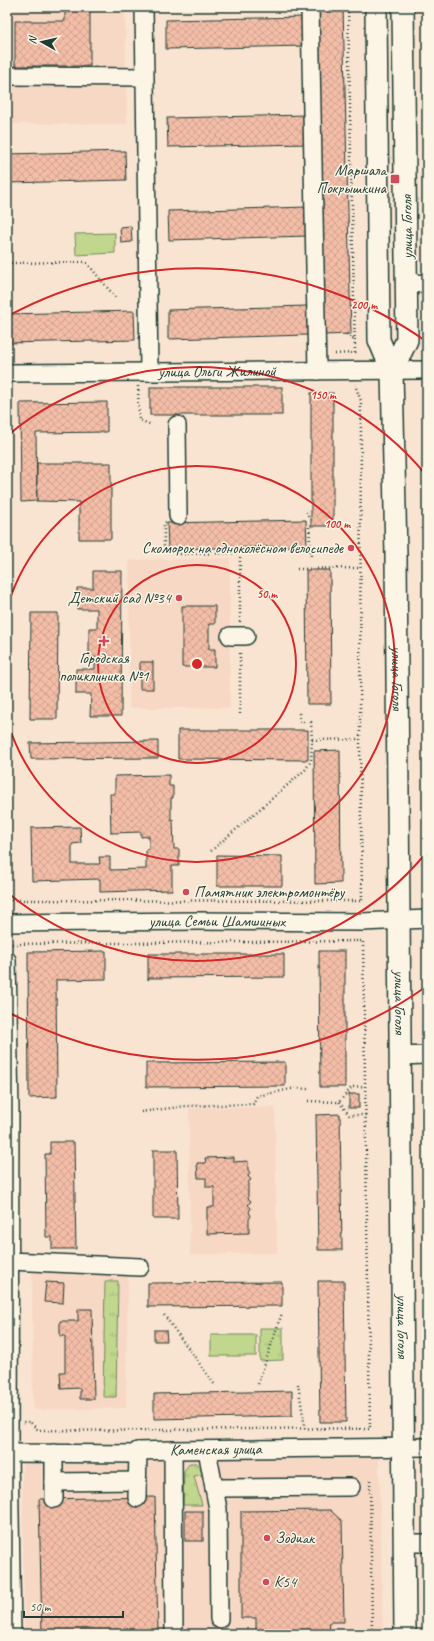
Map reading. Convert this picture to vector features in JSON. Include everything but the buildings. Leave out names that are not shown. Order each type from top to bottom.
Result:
[{"type":"main road","name":"улица Гоголя","points":[[376,7],[379,340],[392,371],[396,548],[405,1634]]},
{"type":"main road","name":"улица Гоголя","points":[[392,371],[407,340],[417,284],[403,7]]},
{"type":"street","points":[[144,7],[144,77],[149,224],[149,372]]},
{"type":"street","points":[[310,7],[316,237],[317,363]]},
{"type":"street","points":[[7,76],[144,77]]},
{"type":"street","name":"улица Ольги Жилиной","points":[[7,373],[149,372],[317,363],[392,371],[427,370]]},
{"type":"street","points":[[172,518],[177,424]]},
{"type":"street","name":"улица Семьи Шамшиных","points":[[7,923],[399,921],[427,919]]},
{"type":"street","points":[[7,960],[10,1111],[8,1453],[12,1634]]},
{"type":"street","points":[[400,1056],[427,1055]]},
{"type":"street","points":[[10,1261],[140,1267]]},
{"type":"street","name":"Каменская улица","points":[[8,1453],[137,1454],[138,1451],[173,1450],[427,1446]]},
{"type":"street","points":[[173,1450],[174,1634]]},
{"type":"street","points":[[207,1450],[218,1509],[219,1619]]},
{"type":"street","points":[[54,1453],[54,1491],[137,1489],[138,1451]]},
{"type":"street","points":[[214,1488],[351,1487]]},
{"type":"street","points":[[404,1543],[427,1543]]},
{"type":"path","points":[[317,363],[355,353],[348,7]]},
{"type":"path","points":[[345,95],[350,95]]},
{"type":"path","points":[[7,263],[86,262],[116,298]]},
{"type":"path","points":[[346,334],[355,340]]},
{"type":"path","points":[[7,900],[362,901],[360,739],[361,400],[355,384],[348,384]]},
{"type":"path","points":[[307,512],[309,519]]},
{"type":"path","points":[[172,518],[164,524],[164,548],[178,554],[240,553]]},
{"type":"path","points":[[309,526],[310,557]]},
{"type":"path","points":[[297,569],[361,568]]},
{"type":"path","points":[[210,851],[305,770],[312,761],[311,722],[300,722],[299,713]]},
{"type":"path","points":[[312,740],[360,739]]},
{"type":"path","points":[[7,944],[363,941],[370,1429],[305,1428],[137,1432],[38,1430],[30,1422],[9,1423]]},
{"type":"path","points":[[339,1102],[352,1087],[365,1086]]},
{"type":"path","points":[[141,1112],[186,1106],[253,1104],[257,1096],[296,1088],[308,1089]]},
{"type":"path","points":[[308,1101],[339,1102]]},
{"type":"path","points":[[339,1102],[349,1115],[366,1115]]},
{"type":"path","points":[[258,1384],[282,1313]]},
{"type":"path","points":[[164,1315],[215,1385]]},
{"type":"path","points":[[298,1384],[305,1428]]},
{"type":"path","points":[[370,1480],[372,1634]]},
{"type":"shaded area","points":[[7,7],[125,7],[127,124],[7,124]]},
{"type":"shaded area","name":"Детский сад №34","points":[[230,558],[230,708],[129,708],[129,560]]},
{"type":"shaded area","points":[[275,1107],[277,1253],[190,1255],[189,1108]]},
{"type":"shaded area","points":[[32,1269],[128,1271],[126,1408],[33,1410]]},
{"type":"shaded area","points":[[379,1457],[383,1634],[24,1634],[22,1460]]},
{"type":"green space","points":[[115,233],[115,253],[76,255],[75,234]]},
{"type":"green space","points":[[105,1281],[118,1281],[116,1397],[103,1397]]},
{"type":"green space","points":[[260,1328],[283,1328],[283,1360],[260,1361]]},
{"type":"green space","points":[[211,1335],[256,1335],[256,1356],[211,1356]]},
{"type":"green space","points":[[190,1463],[197,1463],[203,1475],[194,1476],[202,1505],[183,1505],[184,1471]]},
{"type":"place","name":"Маршала Покрышкина","points":[[395,179]]},
{"type":"place","name":"Скоморох на одноколёсном велосипеде","points":[[351,548]]},
{"type":"place","name":"Детский сад №34","points":[[179,598]]},
{"type":"place","name":"Городская поликлиника №1","points":[[104,641]]},
{"type":"place","name":"Памятник электромонтёру","points":[[186,892]]},
{"type":"place","name":"Зодиак","points":[[267,1538]]},
{"type":"place","name":"К54","points":[[266,1582]]}]
